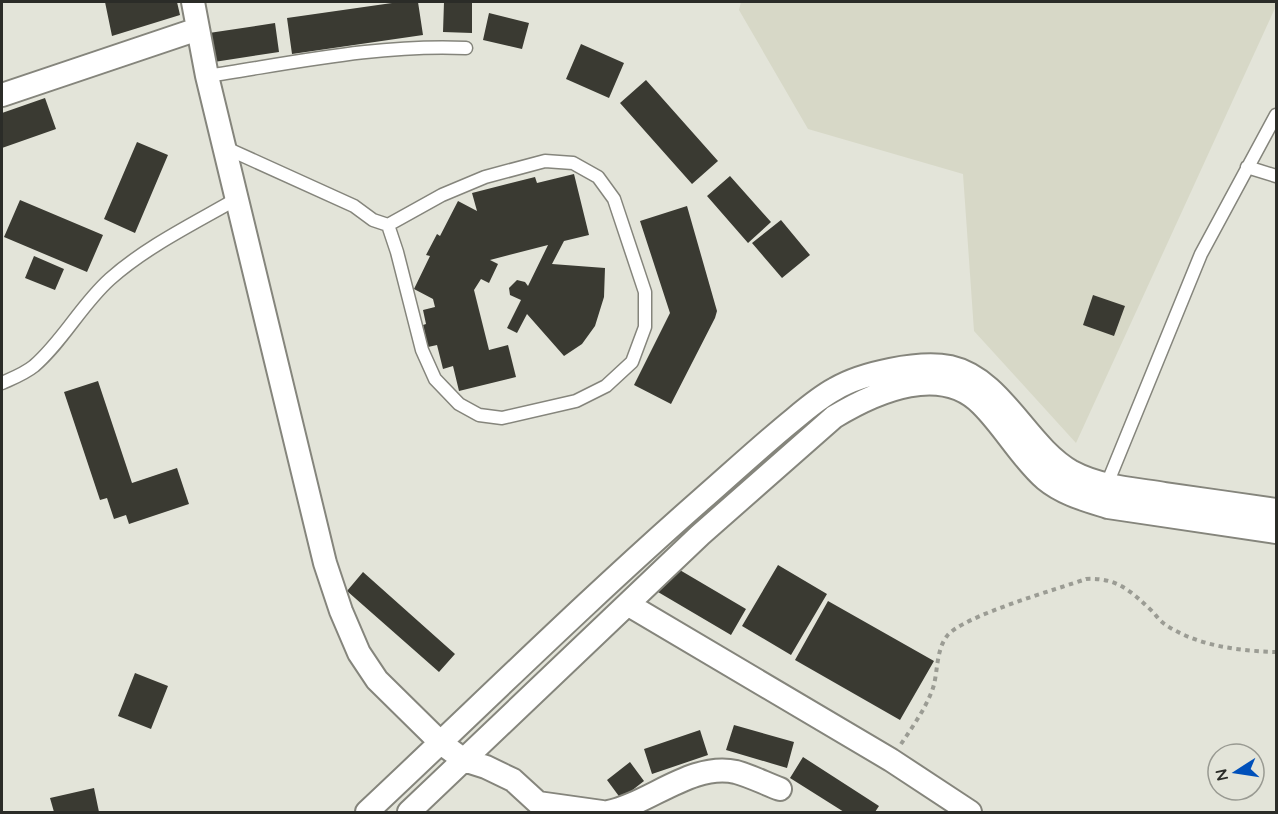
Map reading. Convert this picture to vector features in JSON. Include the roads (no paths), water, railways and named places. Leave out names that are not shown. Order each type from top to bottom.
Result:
[{"type":"street","points":[[193,2],[207,76],[322,552],[341,611],[359,653],[377,680],[441,743],[464,760],[486,767],[513,780],[543,808],[602,813]]},
{"type":"street","points":[[2,95],[198,28]]},
{"type":"street","points":[[367,813],[663,533],[776,434],[821,397],[837,387],[867,376],[917,366],[944,375],[982,404],[1029,462],[1045,479],[1061,490],[1108,507],[1276,532]]},
{"type":"street","points":[[409,813],[700,535],[834,417],[855,404],[905,386],[959,369],[973,376],[990,390],[1045,452],[1060,465],[1088,480],[1276,510]]},
{"type":"street","points":[[629,605],[891,760],[970,813]]},
{"type":"street","points":[[608,813],[622,809],[671,785],[714,771],[736,772],[780,789]]},
{"type":"lane","points":[[207,76],[406,48],[466,48]]},
{"type":"lane","points":[[1107,484],[1201,254],[1276,115]]},
{"type":"lane","points":[[226,148],[354,206],[373,220],[388,225],[442,195],[485,177],[545,161],[573,163],[598,177],[614,199],[645,292],[645,327],[632,362],[606,386],[576,401],[502,418],[479,415],[459,404],[435,379],[422,350],[388,225]]},
{"type":"lane","points":[[1247,167],[1276,176]]},
{"type":"lane","points":[[2,383],[34,366],[59,339],[95,293],[128,265],[167,239],[238,198]]}]
